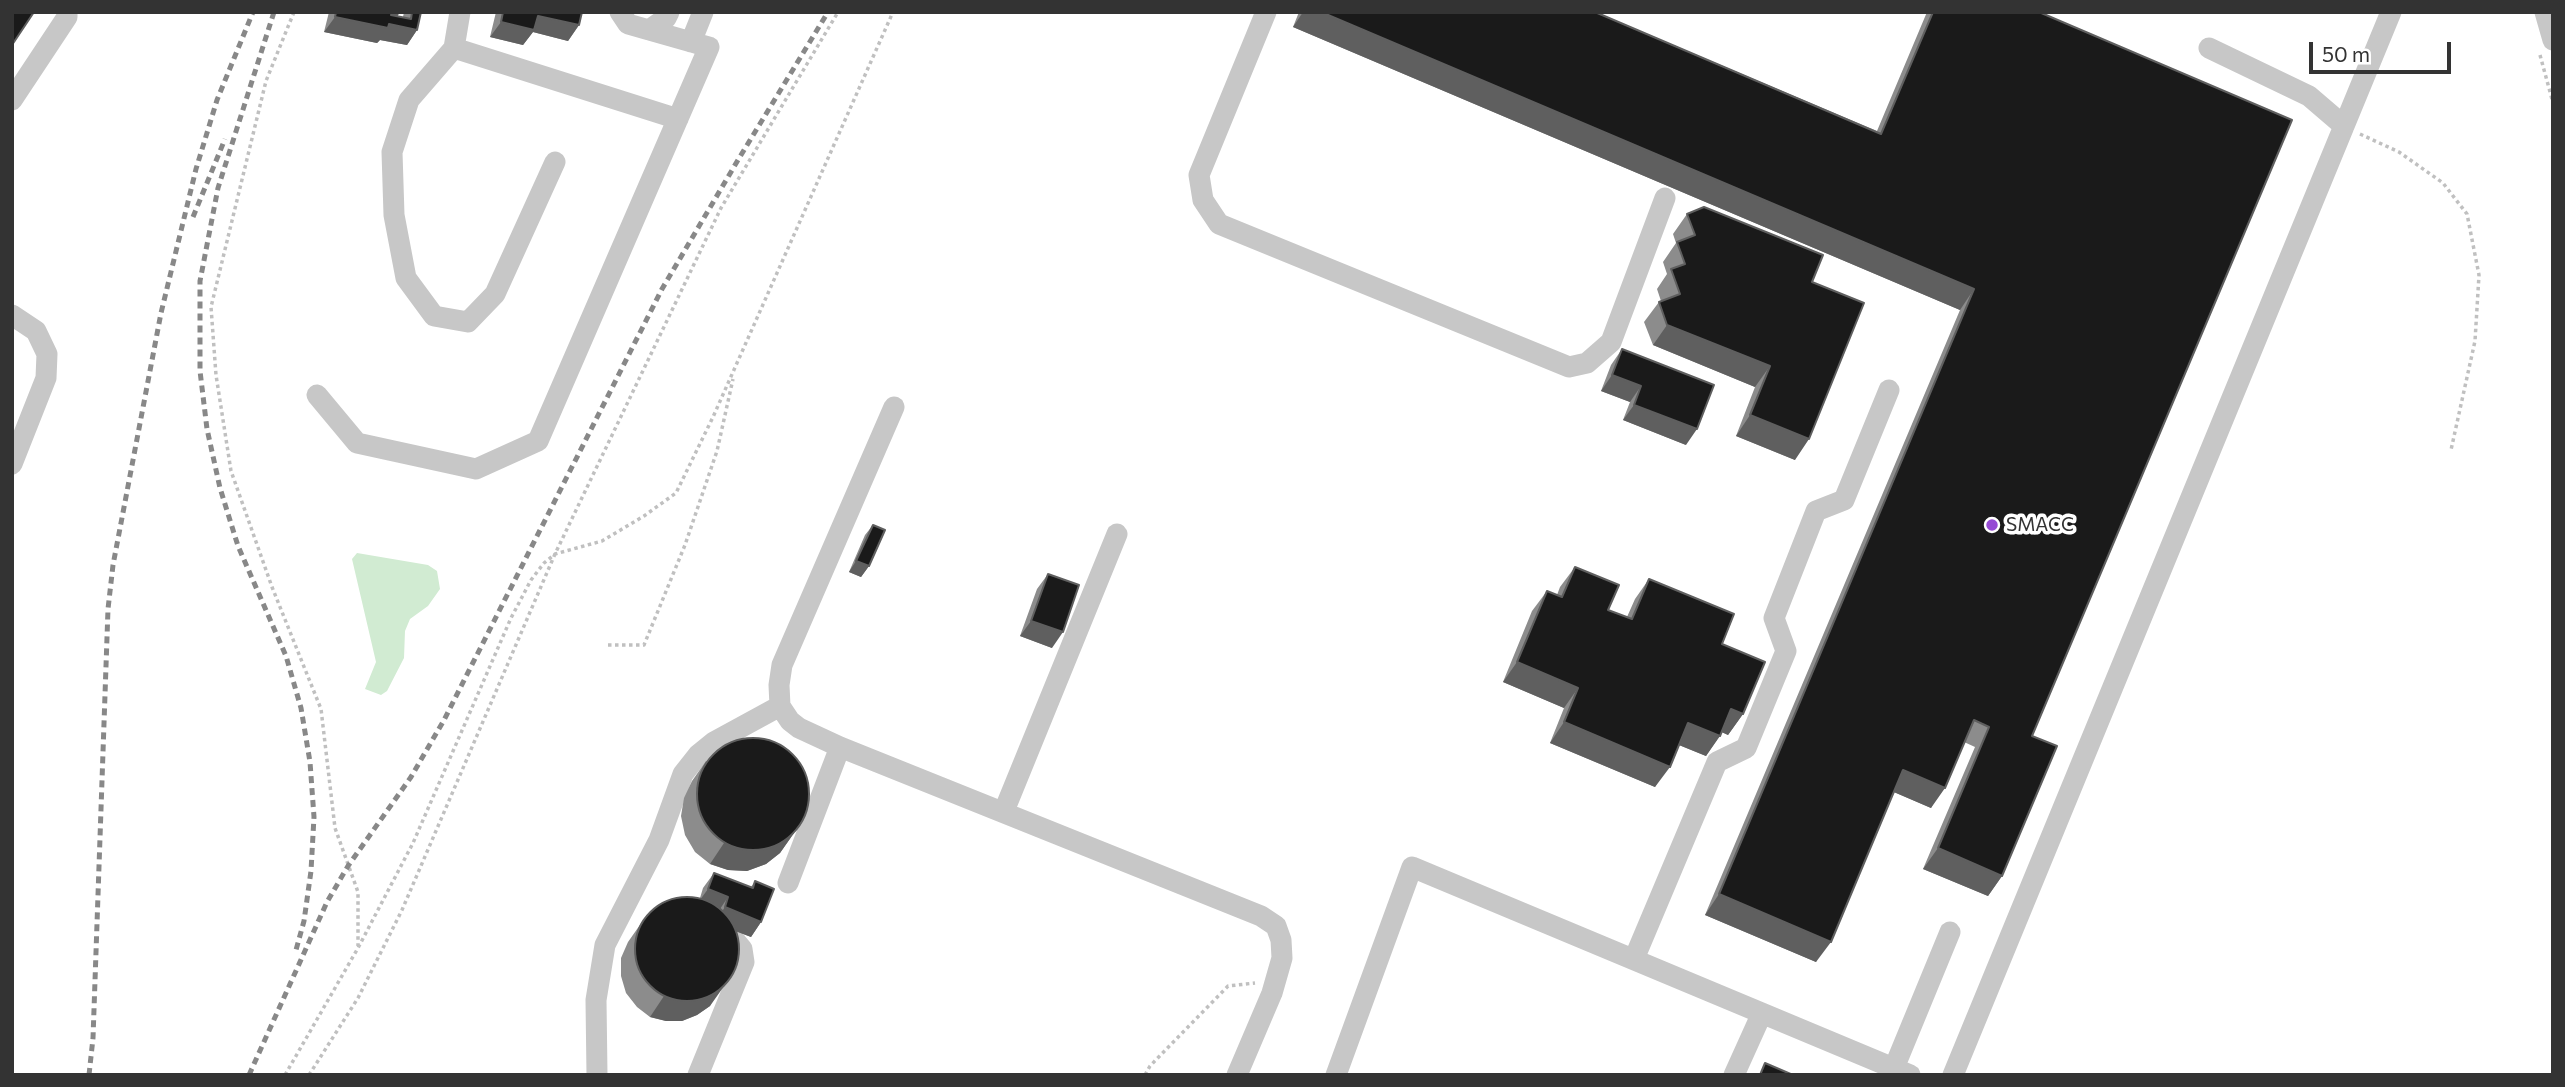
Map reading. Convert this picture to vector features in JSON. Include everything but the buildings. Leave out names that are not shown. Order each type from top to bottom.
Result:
[{"type":"street","points":[[12,100],[67,17],[67,12]]},
{"type":"street","points":[[460,12],[454,48],[409,100],[392,152],[394,215],[406,278],[434,316],[468,322],[495,293],[555,162]]},
{"type":"street","points":[[317,395],[357,443],[476,469],[538,441],[709,47],[628,24],[620,12]]},
{"type":"street","points":[[649,30],[669,12]]},
{"type":"street","points":[[691,42],[703,12]]},
{"type":"street","points":[[1266,12],[1199,175],[1203,200],[1219,224],[1569,367],[1587,363],[1611,342],[1665,198]]},
{"type":"street","points":[[1953,1075],[2391,12]]},
{"type":"street","points":[[2544,12],[2553,40]]},
{"type":"street","points":[[454,48],[678,119]]},
{"type":"street","points":[[2209,48],[2309,96],[2344,126]]},
{"type":"street","points":[[12,315],[36,331],[47,354],[46,378],[12,464]]},
{"type":"street","points":[[1634,960],[1717,762],[1746,748],[1786,651],[1774,618],[1816,512],[1844,500],[1889,390]]},
{"type":"street","points":[[894,407],[782,665],[780,706],[790,721],[799,728],[840,747],[1261,916],[1276,926],[1281,940],[1282,958],[1272,993],[1237,1075]]},
{"type":"street","points":[[1004,811],[1116,534]]},
{"type":"street","points":[[597,1075],[596,1000],[606,945],[659,840],[682,774],[698,755],[714,742],[780,706]]},
{"type":"street","points":[[788,883],[840,747]]},
{"type":"street","points":[[1336,1075],[1412,867],[1902,1071],[1950,932]]},
{"type":"street","points":[[698,1075],[744,962],[742,949],[732,937],[713,923]]},
{"type":"street","points":[[1734,1075],[1762,1013]]},
{"type":"path","points":[[294,12],[266,81],[211,307],[216,374],[231,471],[272,587],[321,709],[335,828],[358,892],[358,948]]},
{"type":"path","points":[[310,1075],[358,998],[402,910],[555,554],[721,208],[838,12]]},
{"type":"path","points":[[285,1075],[358,948],[413,843],[511,618],[531,580],[555,554],[602,541],[676,493],[734,370],[893,12]]},
{"type":"path","points":[[2344,126],[2399,152],[2443,183],[2467,214],[2479,275],[2475,341],[2451,450]]},
{"type":"path","points":[[608,645],[644,645],[685,545],[717,451],[734,370]]},
{"type":"path","points":[[1145,1075],[1150,1066],[1228,986],[1252,982],[1272,993]]},
{"type":"shaded area","points":[[357,553],[428,565],[437,571],[440,589],[428,606],[410,619],[405,631],[404,658],[387,691],[381,695],[365,689],[376,662],[352,559]]},
{"type":"railway","points":[[89,1075],[93,1038],[108,609],[113,565],[161,313],[196,169],[217,100],[253,12]]},
{"type":"railway","points":[[274,12],[218,188],[200,281],[200,371],[207,429],[220,488],[238,546],[286,656],[301,708],[310,762],[314,817],[311,871],[304,921],[296,950]]},
{"type":"railway","points":[[249,1075],[327,902],[348,866],[411,777],[444,720],[662,289],[828,12]]},
{"type":"railway","points":[[193,217],[225,139]]},
{"type":"place","name":"SMACC","points":[[1992,525]]}]
